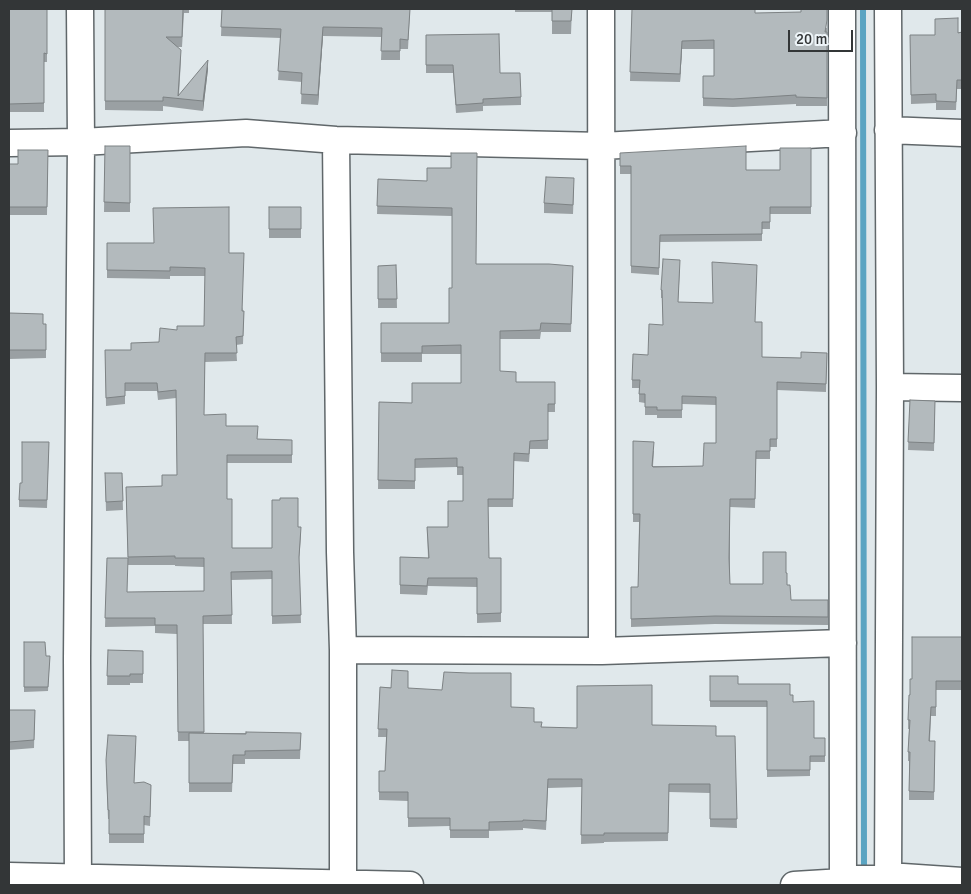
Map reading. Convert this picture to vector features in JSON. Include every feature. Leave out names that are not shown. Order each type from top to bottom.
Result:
[{"type":"street","points":[[78,881],[77,649],[81,142],[80,9]]},
{"type":"street","points":[[601,9],[602,651]]},
{"type":"street","points":[[842,9],[845,882]]},
{"type":"street","points":[[886,880],[890,387],[888,9]]},
{"type":"street","points":[[888,130],[962,132]]},
{"type":"street","points":[[9,143],[81,142],[246,133],[336,140],[602,146],[843,133]]},
{"type":"street","points":[[336,140],[343,884]]},
{"type":"street","points":[[890,387],[962,388]]},
{"type":"street","points":[[342,650],[602,651],[843,643]]},
{"type":"street","points":[[9,876],[78,881],[410,885]]},
{"type":"street","points":[[794,885],[886,880],[962,881]]},
{"type":"building","points":[[9,9],[47,9],[47,54],[44,53],[44,103],[9,104]]},
{"type":"building","points":[[105,9],[183,9],[182,37],[166,37],[181,50],[178,96],[208,60],[203,101],[163,97],[163,101],[105,101]]},
{"type":"building","points":[[222,9],[410,9],[408,40],[400,39],[400,51],[381,51],[382,28],[323,27],[318,95],[301,94],[302,73],[278,71],[281,29],[221,27]]},
{"type":"building","points":[[552,9],[572,9],[571,21],[552,21]]},
{"type":"building","points":[[632,9],[755,9],[755,13],[801,12],[801,9],[827,9],[825,32],[827,32],[827,98],[796,97],[796,95],[733,99],[703,98],[703,76],[714,76],[714,40],[682,41],[680,74],[630,72]]},
{"type":"building","points":[[958,18],[958,33],[962,32],[962,80],[957,80],[956,102],[936,101],[936,94],[911,95],[910,35],[935,35],[935,19]]},
{"type":"building","points":[[499,34],[500,73],[520,73],[521,97],[483,99],[483,103],[456,105],[453,65],[426,65],[426,35]]},
{"type":"building","points":[[105,146],[130,146],[130,203],[104,202]]},
{"type":"building","points":[[746,146],[746,170],[780,170],[780,148],[811,148],[811,207],[770,207],[770,222],[762,222],[762,234],[660,235],[659,268],[631,266],[631,166],[620,166],[620,153]]},
{"type":"building","points":[[18,150],[48,150],[47,207],[9,207],[9,164],[18,164]]},
{"type":"building","points":[[451,153],[477,153],[476,264],[549,264],[573,266],[571,324],[541,323],[540,330],[500,331],[500,371],[516,372],[516,382],[555,382],[555,404],[548,404],[548,440],[530,441],[529,454],[514,453],[513,499],[488,499],[489,558],[501,558],[501,613],[477,614],[477,578],[428,578],[427,586],[400,585],[400,557],[429,558],[427,527],[448,527],[448,501],[463,501],[463,467],[457,467],[457,458],[415,459],[415,481],[378,480],[379,402],[412,403],[412,383],[461,383],[461,345],[422,346],[422,353],[381,353],[381,323],[449,323],[449,288],[452,288],[452,208],[377,206],[378,179],[427,181],[427,168],[451,168]]},
{"type":"building","points":[[546,177],[574,178],[573,205],[544,203]]},
{"type":"building","points":[[229,207],[229,253],[244,253],[243,336],[236,337],[237,353],[205,353],[204,415],[226,414],[226,426],[258,426],[257,439],[292,440],[292,455],[227,455],[227,499],[232,499],[232,548],[272,548],[272,500],[298,498],[298,527],[301,527],[299,557],[301,615],[272,616],[272,571],[231,572],[232,615],[203,616],[204,732],[178,732],[177,625],[155,625],[155,618],[105,618],[107,558],[128,558],[127,592],[204,591],[204,558],[175,558],[175,556],[128,557],[126,487],[162,486],[162,475],[177,475],[176,390],[158,392],[157,383],[125,383],[125,396],[106,398],[105,350],[131,350],[131,343],[159,342],[160,328],[177,330],[177,326],[204,326],[205,268],[170,267],[170,271],[107,270],[107,243],[154,243],[153,208]]},
{"type":"building","points":[[269,207],[301,207],[301,229],[269,229]]},
{"type":"building","points":[[663,259],[680,260],[678,302],[713,303],[712,262],[757,265],[755,322],[762,322],[762,357],[801,358],[801,352],[827,353],[826,384],[777,382],[777,439],[770,439],[770,451],[756,451],[755,499],[730,499],[729,558],[730,584],[763,584],[763,552],[786,552],[787,585],[790,585],[791,600],[828,600],[828,617],[715,616],[631,619],[631,587],[638,587],[640,514],[633,514],[633,441],[654,442],[653,467],[703,466],[704,443],[716,443],[716,397],[682,396],[682,410],[657,410],[657,407],[645,407],[645,394],[639,394],[640,380],[632,380],[633,354],[648,355],[649,324],[663,325],[661,290]]},
{"type":"building","points":[[396,265],[397,299],[378,299],[378,266]]},
{"type":"building","points":[[9,313],[43,314],[43,324],[46,324],[46,350],[9,350]]},
{"type":"building","points":[[910,400],[935,401],[934,443],[908,442]]},
{"type":"building","points":[[22,442],[49,442],[47,500],[19,500],[20,483],[22,483]]},
{"type":"building","points":[[105,473],[122,473],[123,501],[106,502]]},
{"type":"building","points":[[912,637],[962,637],[962,681],[936,681],[936,707],[931,707],[929,741],[935,741],[934,792],[909,791],[910,752],[908,752],[910,720],[908,720],[910,679],[912,679]]},
{"type":"building","points":[[24,642],[45,642],[46,656],[50,656],[48,687],[24,687]]},
{"type":"building","points":[[108,650],[143,651],[143,674],[107,676]]},
{"type":"building","points":[[392,670],[408,671],[408,688],[442,690],[444,672],[511,673],[511,707],[534,708],[534,722],[542,722],[541,727],[577,728],[577,686],[652,685],[652,725],[716,726],[716,736],[735,736],[737,819],[710,819],[710,784],[669,784],[668,833],[581,835],[582,779],[548,779],[546,821],[489,822],[489,830],[450,830],[450,818],[408,818],[408,792],[379,792],[379,771],[385,771],[387,729],[378,729],[380,687],[391,688]]},
{"type":"building","points":[[710,676],[738,676],[738,684],[790,684],[790,695],[793,695],[793,702],[814,701],[814,738],[825,738],[825,756],[810,756],[810,770],[767,770],[767,701],[710,701]]},
{"type":"building","points":[[9,710],[35,710],[34,740],[9,742]]},
{"type":"building","points":[[246,732],[301,733],[300,750],[245,751],[245,755],[233,755],[232,783],[189,783],[189,733],[246,734]]},
{"type":"building","points":[[108,735],[136,736],[134,783],[144,782],[151,785],[150,817],[144,816],[144,834],[109,834],[106,760]]},
{"type":"waterway","points":[[863,9],[864,872]]}]
